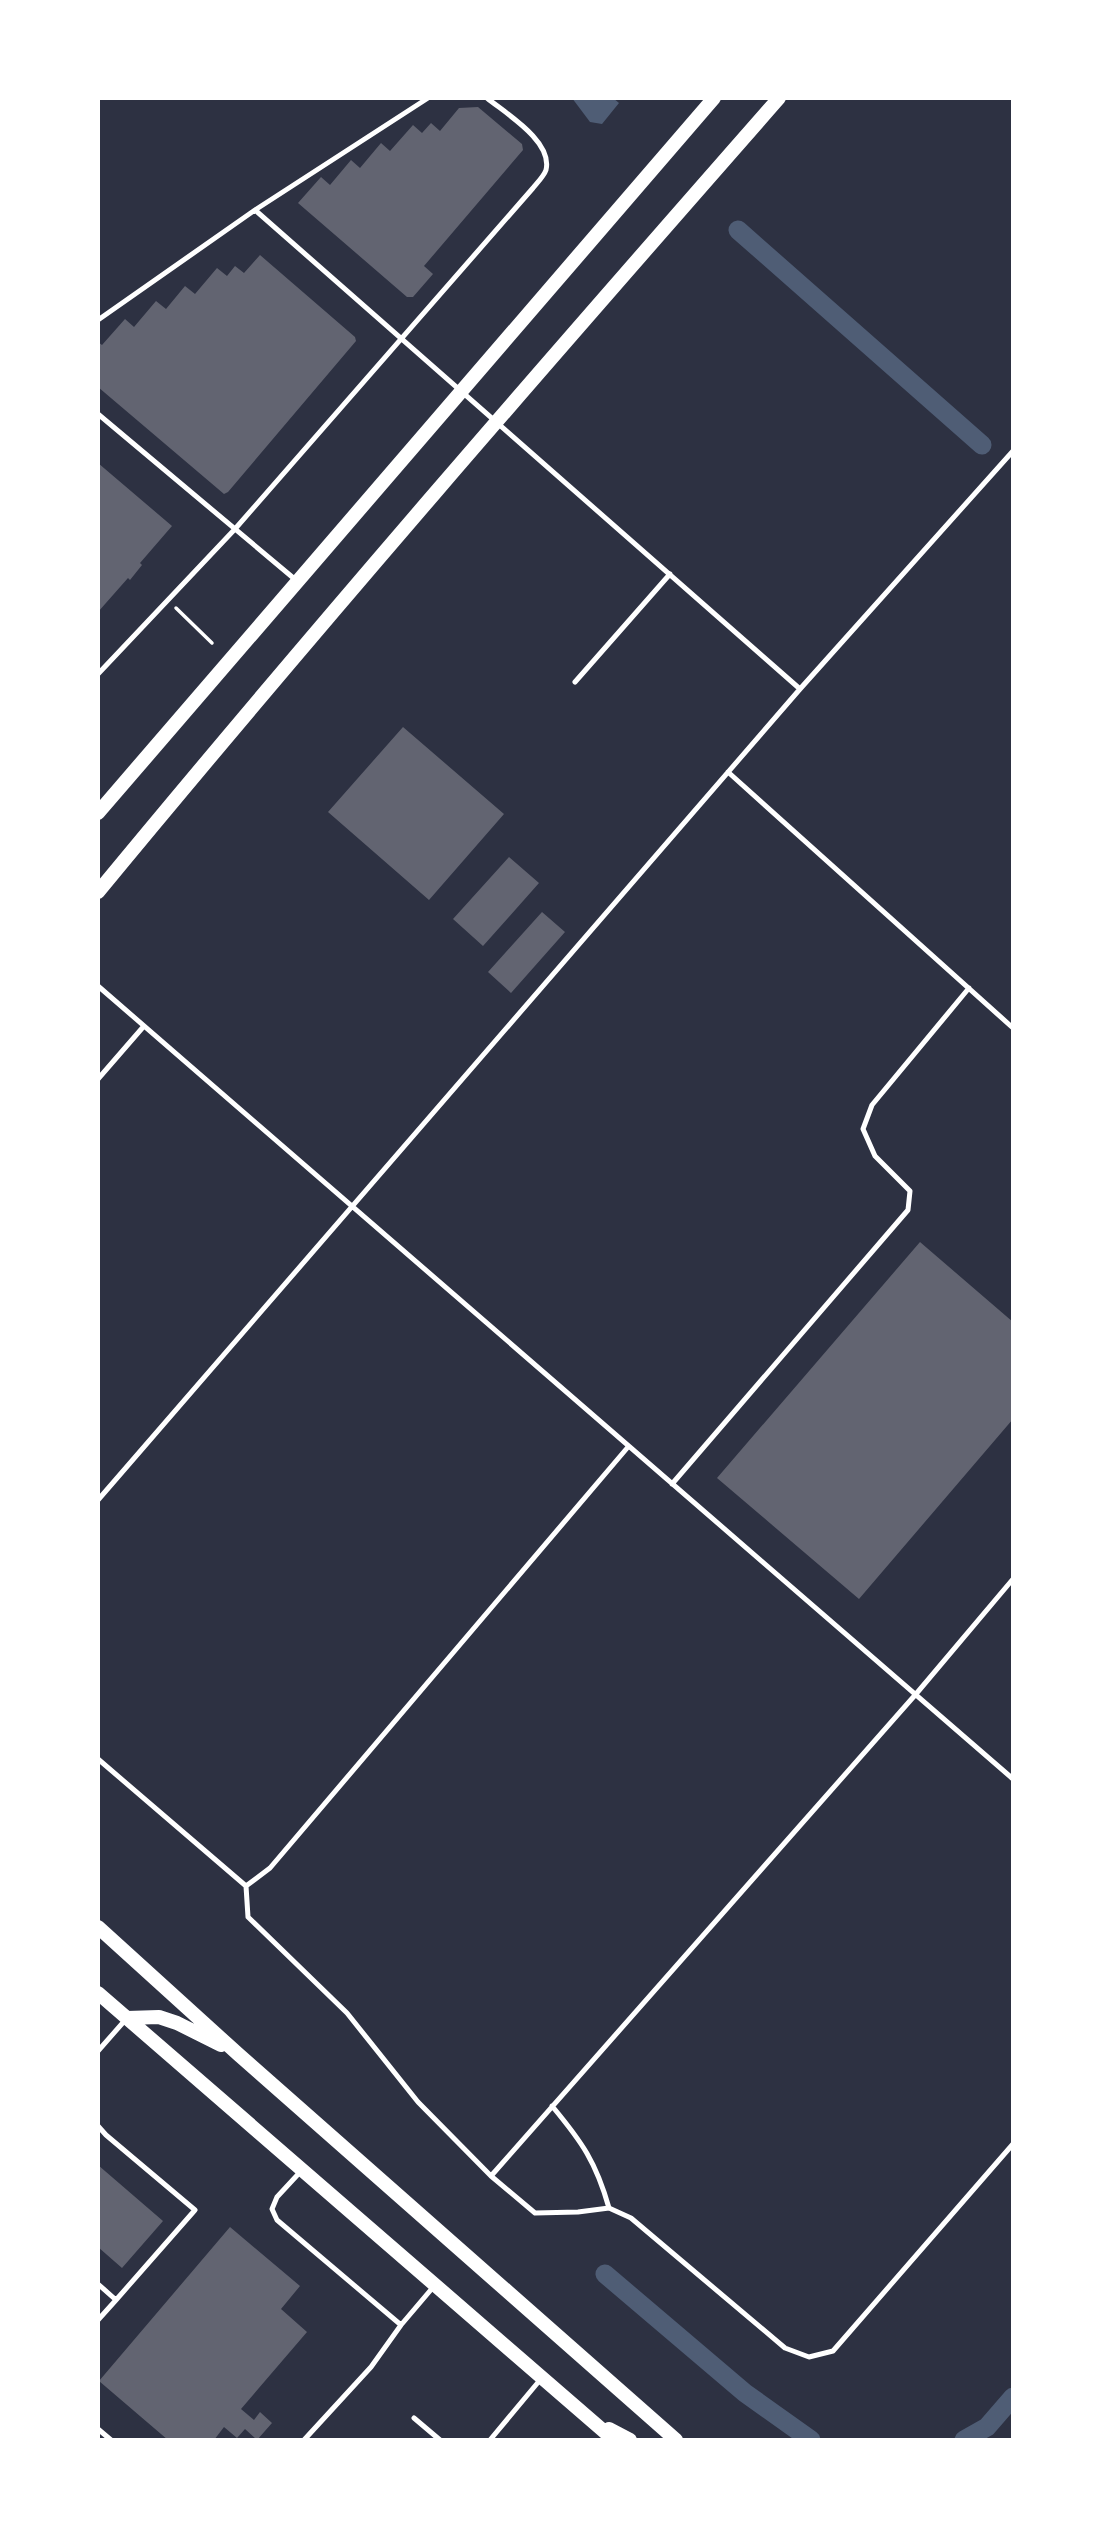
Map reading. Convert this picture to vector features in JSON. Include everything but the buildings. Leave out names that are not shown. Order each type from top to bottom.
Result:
[{"type":"main road","points":[[98,813],[714,98]]},
{"type":"main road","points":[[98,892],[259,697],[779,98]]},
{"type":"main road","points":[[98,1927],[676,2440]]},
{"type":"main road","points":[[98,1993],[614,2440]]},
{"type":"main road","points":[[127,2018],[159,2017],[177,2023],[238,2054]]},
{"type":"main road","points":[[592,2420],[630,2440]]},
{"type":"lane","points":[[98,320],[256,210],[428,98]]},
{"type":"lane","points":[[98,674],[235,529],[546,171],[546,156],[537,139],[487,98]]},
{"type":"lane","points":[[256,210],[800,689]]},
{"type":"lane","points":[[98,414],[298,582]]},
{"type":"lane","points":[[98,1500],[800,689],[1013,452]]},
{"type":"lane","points":[[575,682],[670,575]]},
{"type":"lane","points":[[728,772],[1013,1028]]},
{"type":"lane","points":[[98,986],[1013,1779]]},
{"type":"lane","points":[[672,1484],[908,1210],[910,1191],[875,1156],[863,1129],[872,1105],[969,988]]},
{"type":"lane","points":[[98,1079],[144,1026]]},
{"type":"lane","points":[[246,1886],[270,1868],[628,1447]]},
{"type":"lane","points":[[491,2176],[916,1694],[1013,1579]]},
{"type":"lane","points":[[98,1759],[246,1886],[247,1917],[347,2013],[418,2102],[491,2176],[535,2213],[609,2208],[631,2218],[786,2347],[809,2357],[833,2351],[1013,2144]]},
{"type":"lane","points":[[98,2051],[127,2018]]},
{"type":"lane","points":[[552,2106],[582,2142],[601,2179],[609,2208]]},
{"type":"lane","points":[[98,2126],[195,2210],[98,2320]]},
{"type":"lane","points":[[302,2170],[277,2197],[272,2209],[277,2220],[401,2325]]},
{"type":"lane","points":[[98,2284],[116,2300]]},
{"type":"lane","points":[[304,2440],[371,2367],[401,2325],[436,2286]]},
{"type":"lane","points":[[490,2440],[542,2378]]},
{"type":"lane","points":[[414,2418],[440,2440]]},
{"type":"lane","points":[[98,2429],[111,2440]]},
{"type":"path","points":[[173,606],[212,643]]},
{"type":"water","points":[[572,98],[613,98],[619,103],[602,124],[590,122]]},
{"type":"waterway","points":[[738,230],[982,445]]},
{"type":"waterway","points":[[605,2274],[745,2393],[811,2440]]},
{"type":"waterway","points":[[964,2440],[987,2427],[1013,2397]]}]
